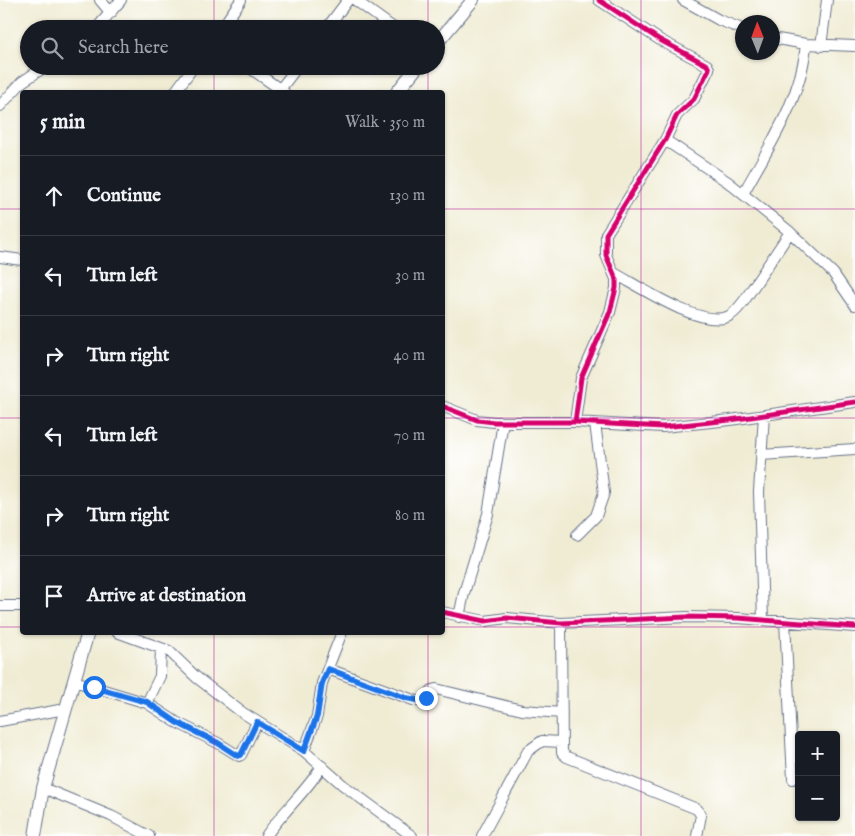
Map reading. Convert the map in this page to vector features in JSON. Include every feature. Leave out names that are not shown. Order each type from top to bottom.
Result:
[{"type":"street","points":[[100,0],[111,13]]},
{"type":"street","points":[[104,20],[121,0]]},
{"type":"street","points":[[227,20],[240,0]]},
{"type":"street","points":[[333,20],[348,0]]},
{"type":"street","points":[[355,0],[383,20]]},
{"type":"street","points":[[445,33],[473,0]]},
{"type":"street","points":[[575,422],[583,371],[613,305],[617,283],[606,255],[606,234],[620,208],[665,140],[677,115],[694,99],[706,78],[708,67],[650,34],[599,0]]},
{"type":"street","points":[[683,0],[719,20],[735,26]]},
{"type":"street","points":[[822,46],[827,0]]},
{"type":"street","points":[[780,39],[822,46],[855,46]]},
{"type":"street","points":[[743,194],[787,113],[799,79],[806,44]]},
{"type":"street","points":[[0,106],[22,82],[32,75]]},
{"type":"street","points":[[176,90],[187,75]]},
{"type":"street","points":[[259,75],[278,90]]},
{"type":"street","points":[[282,90],[292,75]]},
{"type":"street","points":[[399,90],[411,75]]},
{"type":"street","points":[[22,82],[25,90]]},
{"type":"street","points":[[665,140],[743,194],[790,232],[833,273],[855,305]]},
{"type":"street","points":[[614,273],[691,315],[710,319],[726,317],[737,310],[744,301],[790,232]]},
{"type":"street","points":[[0,257],[20,260]]},
{"type":"street","points":[[445,407],[478,420],[679,427],[855,402]]},
{"type":"street","points":[[764,415],[760,492],[764,620]]},
{"type":"street","points":[[459,617],[494,490],[503,422]]},
{"type":"street","points":[[577,535],[596,516],[604,493],[595,423]]},
{"type":"street","points":[[761,455],[855,450]]},
{"type":"street","points":[[0,606],[20,606]]},
{"type":"street","points":[[445,613],[485,621],[507,618],[561,623],[686,617],[785,621],[855,628]]},
{"type":"street","points":[[785,621],[793,779]]},
{"type":"street","points":[[561,623],[561,751],[567,757],[696,809],[701,815],[697,836]]},
{"type":"street","points":[[35,836],[43,788],[87,635]]},
{"type":"street","points":[[125,635],[161,648],[176,656],[196,677],[257,722],[304,751],[343,785],[412,836]]},
{"type":"street","points":[[304,751],[317,716],[322,683],[341,635]]},
{"type":"street","points":[[147,702],[160,676],[161,648]]},
{"type":"street","points":[[328,669],[416,701],[423,701],[432,690],[436,689],[522,710],[562,713]]},
{"type":"street","points":[[74,682],[147,702],[176,722],[218,743],[238,756],[241,755],[257,722]]},
{"type":"street","points":[[0,721],[65,709]]},
{"type":"street","points":[[482,836],[528,751],[542,741],[561,742]]},
{"type":"street","points":[[266,836],[282,814],[308,787],[322,766]]},
{"type":"street","points":[[43,788],[111,816],[149,836]]},
{"type":"cycle path","points":[[575,422],[581,378],[610,312],[616,288],[616,279],[606,255],[606,234],[665,140],[677,115],[694,99],[709,69],[707,65],[660,40],[599,0]]},
{"type":"cycle path","points":[[445,407],[477,420],[494,422],[575,422],[663,427],[730,420],[855,402]]},
{"type":"cycle path","points":[[445,613],[485,621],[507,618],[561,623],[686,617],[738,618],[855,627]]},
{"type":"route","points":[[94,687],[147,702],[176,722],[218,743],[238,756],[241,755],[257,722],[304,751],[317,716],[322,683],[328,669],[416,701],[423,701],[426,698]]}]
